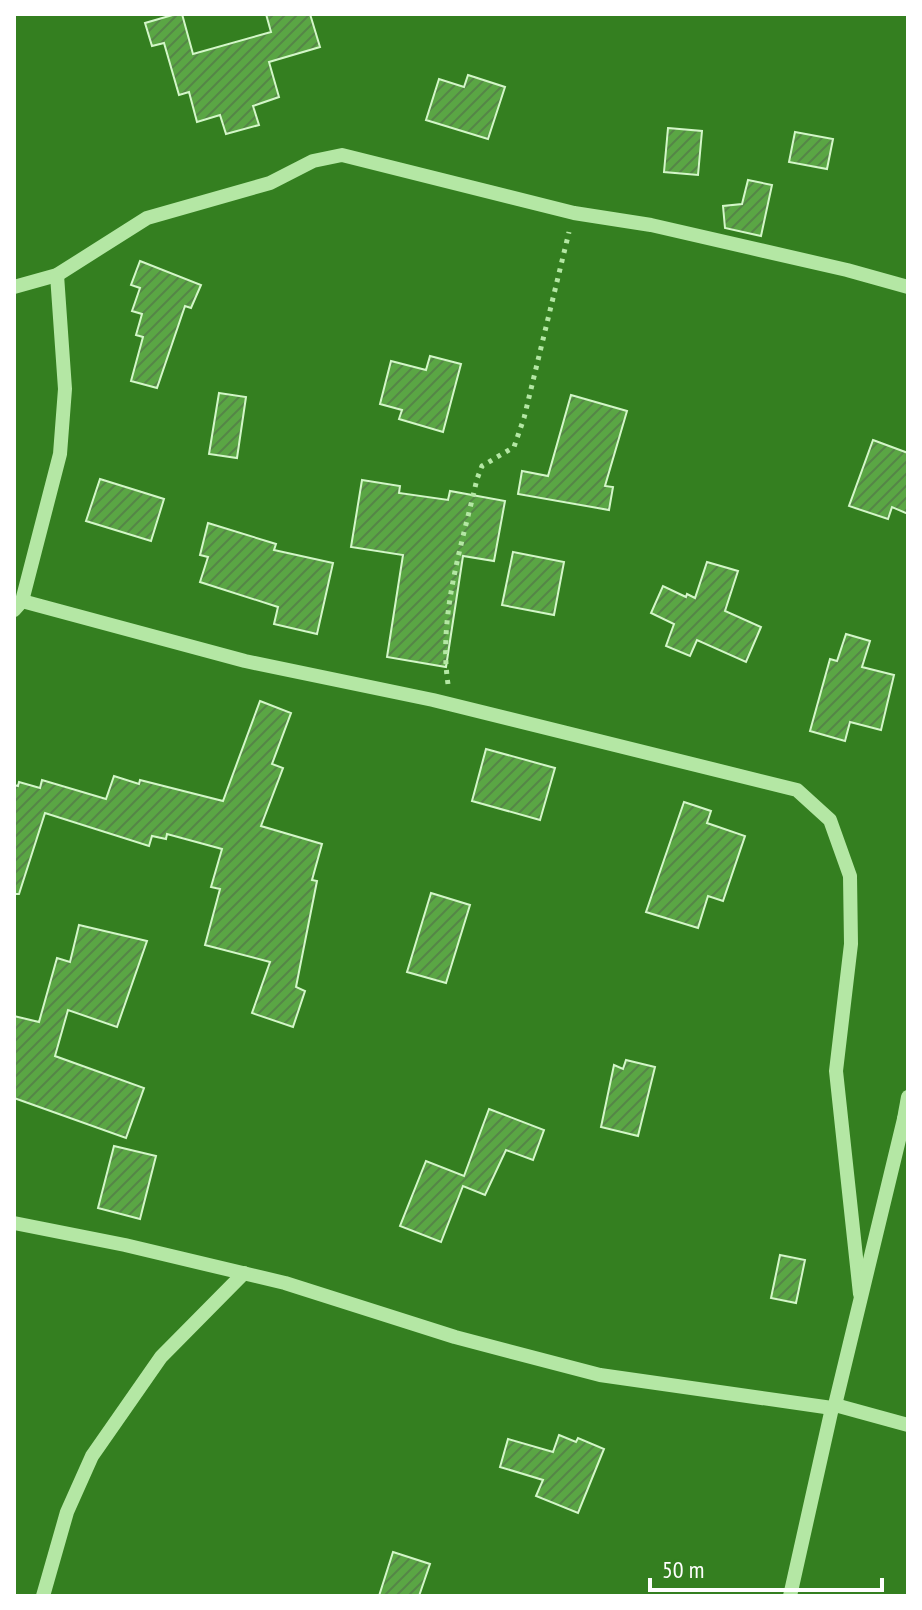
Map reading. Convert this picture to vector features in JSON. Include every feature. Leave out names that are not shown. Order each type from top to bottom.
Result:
[{"type":"street","points":[[14,287],[57,275],[147,218],[270,183],[313,161],[342,155],[574,213],[651,225],[908,287]]},
{"type":"street","points":[[57,275],[65,389],[60,454],[18,606],[245,661],[451,705],[797,790],[830,820],[850,876],[851,944],[836,1071],[860,1294]]},
{"type":"street","points":[[790,1596],[860,1294],[906,1116],[908,1097]]},
{"type":"street","points":[[14,1223],[125,1245],[285,1283],[455,1337],[600,1375],[833,1406],[908,1425]]},
{"type":"street","points":[[43,1596],[67,1512],[92,1456],[161,1357],[244,1273]]},
{"type":"path","points":[[451,705],[446,667],[449,607],[477,479],[482,466],[514,447],[574,213]]},
{"type":"building","points":[[182,14],[193,54],[271,32],[266,14],[310,14],[320,47],[269,62],[279,97],[253,106],[259,125],[226,134],[220,115],[197,122],[189,92],[179,95],[164,43],[152,46],[145,23]]},
{"type":"building","points":[[468,75],[505,87],[488,139],[426,120],[439,79],[464,87]]},
{"type":"building","points":[[668,128],[702,131],[698,175],[664,172]]},
{"type":"building","points":[[795,132],[833,139],[827,169],[789,162]]},
{"type":"building","points":[[748,180],[772,185],[761,236],[725,228],[723,206],[742,204]]},
{"type":"building","points":[[140,261],[201,285],[191,308],[185,306],[157,388],[131,381],[143,337],[136,335],[142,314],[132,311],[140,288],[131,285]]},
{"type":"building","points":[[430,356],[461,364],[443,432],[399,419],[402,410],[380,404],[391,361],[426,370]]},
{"type":"building","points":[[219,393],[246,397],[237,458],[209,454]]},
{"type":"building","points":[[571,395],[627,411],[605,486],[613,487],[609,510],[518,494],[522,471],[548,476]]},
{"type":"building","points":[[873,440],[908,453],[908,514],[892,507],[888,519],[849,506]]},
{"type":"building","points":[[100,479],[164,499],[151,541],[86,521]]},
{"type":"building","points":[[362,480],[400,486],[399,493],[448,500],[450,491],[505,501],[494,561],[463,556],[446,667],[387,657],[403,555],[351,547]]},
{"type":"building","points":[[208,523],[276,544],[274,550],[333,563],[317,634],[274,624],[278,607],[200,582],[208,557],[200,555]]},
{"type":"building","points":[[513,552],[564,562],[554,615],[502,605]]},
{"type":"building","points":[[707,562],[738,571],[725,611],[761,627],[746,662],[697,640],[690,656],[666,646],[674,624],[651,613],[663,586],[695,598]]},
{"type":"building","points":[[846,634],[870,641],[862,667],[894,675],[881,730],[850,722],[845,741],[810,731],[830,659],[837,661]]},
{"type":"building","points":[[260,701],[291,713],[272,764],[283,768],[261,826],[322,844],[312,880],[317,881],[296,987],[305,991],[293,1027],[252,1013],[270,962],[205,945],[220,889],[211,887],[222,849],[167,834],[166,839],[152,836],[149,846],[45,813],[19,894],[14,894],[14,785],[18,786],[19,782],[40,788],[42,780],[106,799],[114,776],[223,801]]},
{"type":"building","points":[[486,749],[555,768],[540,820],[472,801]]},
{"type":"building","points":[[684,802],[711,811],[707,823],[745,836],[723,901],[708,896],[698,928],[646,912]]},
{"type":"building","points":[[431,893],[470,905],[446,983],[407,972]]},
{"type":"building","points":[[79,925],[147,941],[117,1027],[68,1010],[55,1056],[144,1088],[126,1138],[14,1098],[14,1016],[39,1022],[57,958],[70,962]]},
{"type":"building","points":[[626,1060],[655,1067],[638,1136],[601,1127],[614,1065],[623,1069]]},
{"type":"building","points":[[489,1109],[544,1130],[533,1160],[506,1150],[485,1195],[463,1186],[441,1242],[400,1226],[426,1161],[464,1176]]},
{"type":"building","points":[[114,1146],[156,1156],[140,1219],[98,1208]]},
{"type":"building","points":[[780,1255],[805,1260],[796,1303],[771,1298]]},
{"type":"building","points":[[559,1435],[576,1442],[578,1438],[604,1449],[578,1513],[536,1496],[543,1480],[500,1467],[508,1439],[553,1452]]},
{"type":"building","points":[[393,1552],[430,1564],[419,1596],[379,1596]]}]
